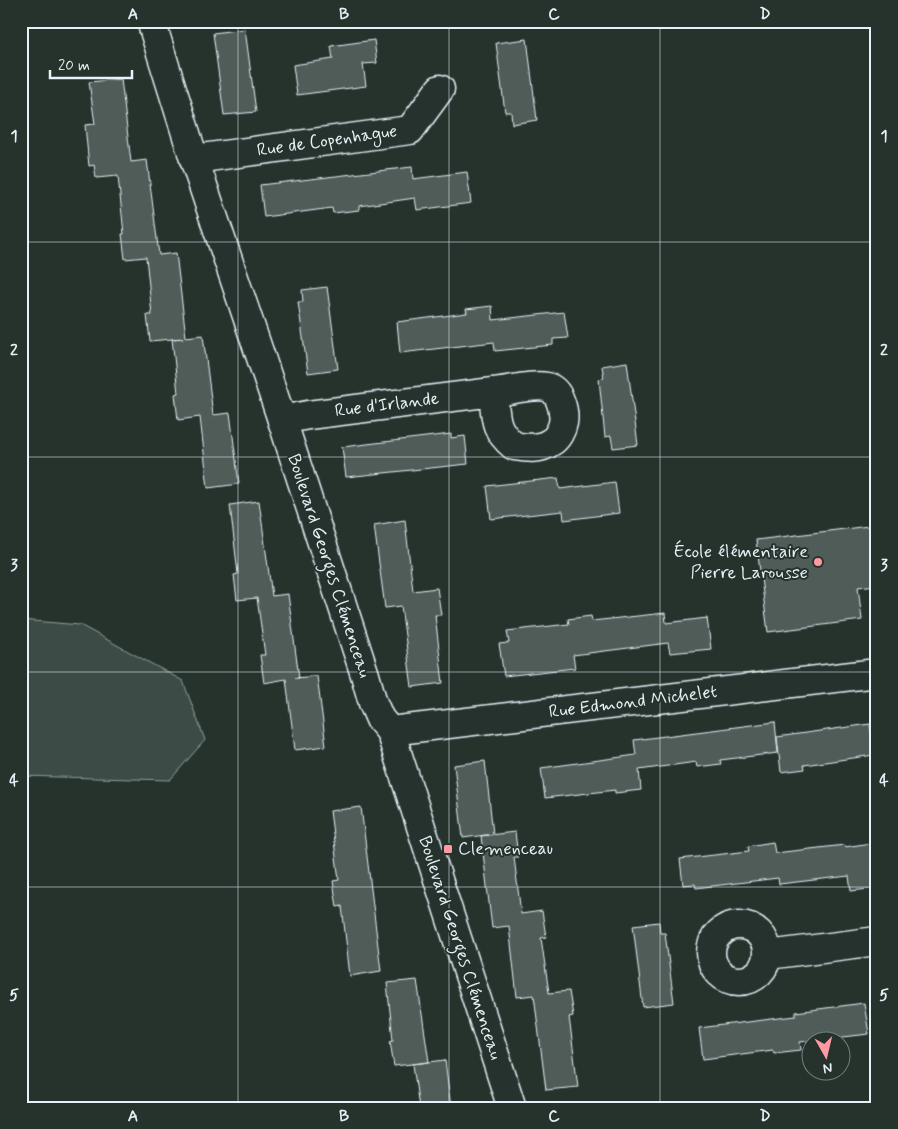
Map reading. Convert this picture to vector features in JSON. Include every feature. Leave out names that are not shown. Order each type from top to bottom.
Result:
[{"type":"street","name":"Boulevard Georges Clémenceau","points":[[151,21],[194,159],[282,420],[373,704],[380,719],[390,731],[512,1108]]},
{"type":"street","name":"Rue de Copenhague","points":[[194,159],[410,130],[440,89]]},
{"type":"street","name":"Rue d'Irlande","points":[[282,420],[308,415],[493,392]]},
{"type":"street","name":"Rue Edmond Michelet","points":[[390,731],[877,673]]},
{"type":"street","points":[[768,955],[877,941]]},
{"type":"shaded area","points":[[21,620],[80,625],[183,681],[205,740],[170,780],[21,776]]},
{"type":"building","points":[[245,29],[256,112],[224,115],[213,33]]},
{"type":"building","points":[[527,39],[537,120],[512,124],[511,112],[505,112],[496,43]]},
{"type":"building","points":[[374,40],[377,63],[363,64],[366,86],[297,95],[293,65],[333,59],[331,46]]},
{"type":"building","points":[[121,79],[131,162],[147,160],[159,255],[176,253],[186,337],[203,335],[213,415],[230,413],[239,484],[208,488],[200,417],[178,420],[175,394],[178,393],[172,339],[150,341],[147,315],[152,315],[146,257],[125,259],[118,176],[96,178],[94,165],[89,166],[85,125],[95,124],[89,82]]},
{"type":"building","points":[[412,167],[413,179],[467,172],[471,203],[417,210],[415,198],[359,206],[359,210],[333,213],[332,208],[264,217],[260,185]]},
{"type":"building","points":[[327,287],[338,369],[308,373],[298,302],[303,302],[302,290]]},
{"type":"building","points":[[492,306],[493,320],[564,312],[568,338],[553,339],[553,345],[495,351],[494,342],[400,353],[397,322],[467,313],[466,309]]},
{"type":"building","points":[[627,362],[638,445],[613,448],[611,436],[605,437],[599,379],[604,378],[602,366]]},
{"type":"building","points":[[451,434],[451,438],[465,436],[468,464],[346,477],[342,447]]},
{"type":"building","points":[[558,478],[560,489],[615,482],[619,513],[564,520],[563,511],[491,519],[487,486]]},
{"type":"building","points":[[259,501],[272,596],[288,594],[299,678],[317,676],[326,746],[295,750],[286,679],[264,683],[260,655],[265,655],[257,598],[237,600],[234,575],[238,574],[230,505]]},
{"type":"building","points":[[405,520],[413,591],[437,588],[441,615],[435,615],[443,683],[412,687],[401,606],[385,608],[374,525]]},
{"type":"building","points":[[877,525],[877,585],[858,587],[862,620],[768,632],[756,540]]},
{"type":"building","points":[[665,613],[666,623],[707,618],[711,649],[670,653],[668,643],[573,655],[575,668],[504,676],[499,644],[509,643],[507,631],[569,624],[568,619],[591,616],[592,621]]},
{"type":"building","points":[[775,722],[778,753],[720,760],[721,764],[697,767],[696,762],[639,770],[641,790],[615,793],[615,790],[545,798],[541,768],[636,755],[634,740]]},
{"type":"building","points":[[870,724],[874,755],[804,765],[805,769],[781,772],[777,737]]},
{"type":"building","points":[[485,761],[493,834],[463,838],[454,765]]},
{"type":"building","points":[[361,807],[381,971],[350,976],[342,906],[337,907],[333,881],[339,880],[330,811]]},
{"type":"building","points":[[515,832],[518,857],[514,857],[521,914],[542,911],[546,937],[541,938],[549,993],[569,991],[573,1016],[569,1017],[578,1087],[546,1090],[534,995],[517,997],[509,926],[492,928],[481,836]]},
{"type":"building","points":[[773,842],[775,853],[845,845],[845,847],[877,842],[877,888],[851,891],[849,876],[779,884],[778,878],[696,888],[695,884],[683,885],[680,859],[749,851],[748,846]]},
{"type":"building","points":[[659,922],[660,933],[665,933],[674,1003],[643,1007],[633,925]]},
{"type":"building","points":[[417,980],[429,1062],[394,1066],[390,1041],[393,1040],[387,983]]},
{"type":"building","points":[[864,1003],[869,1034],[850,1036],[850,1032],[800,1032],[800,1050],[774,1053],[773,1050],[703,1059],[699,1028],[796,1016],[796,1012]]},
{"type":"building","points":[[445,1060],[451,1108],[419,1108],[413,1064]]},
{"type":"place","name":"École élémentaire Pierre Larousse","points":[[818,562]]},
{"type":"place","name":"Clemenceau","points":[[448,849]]}]
